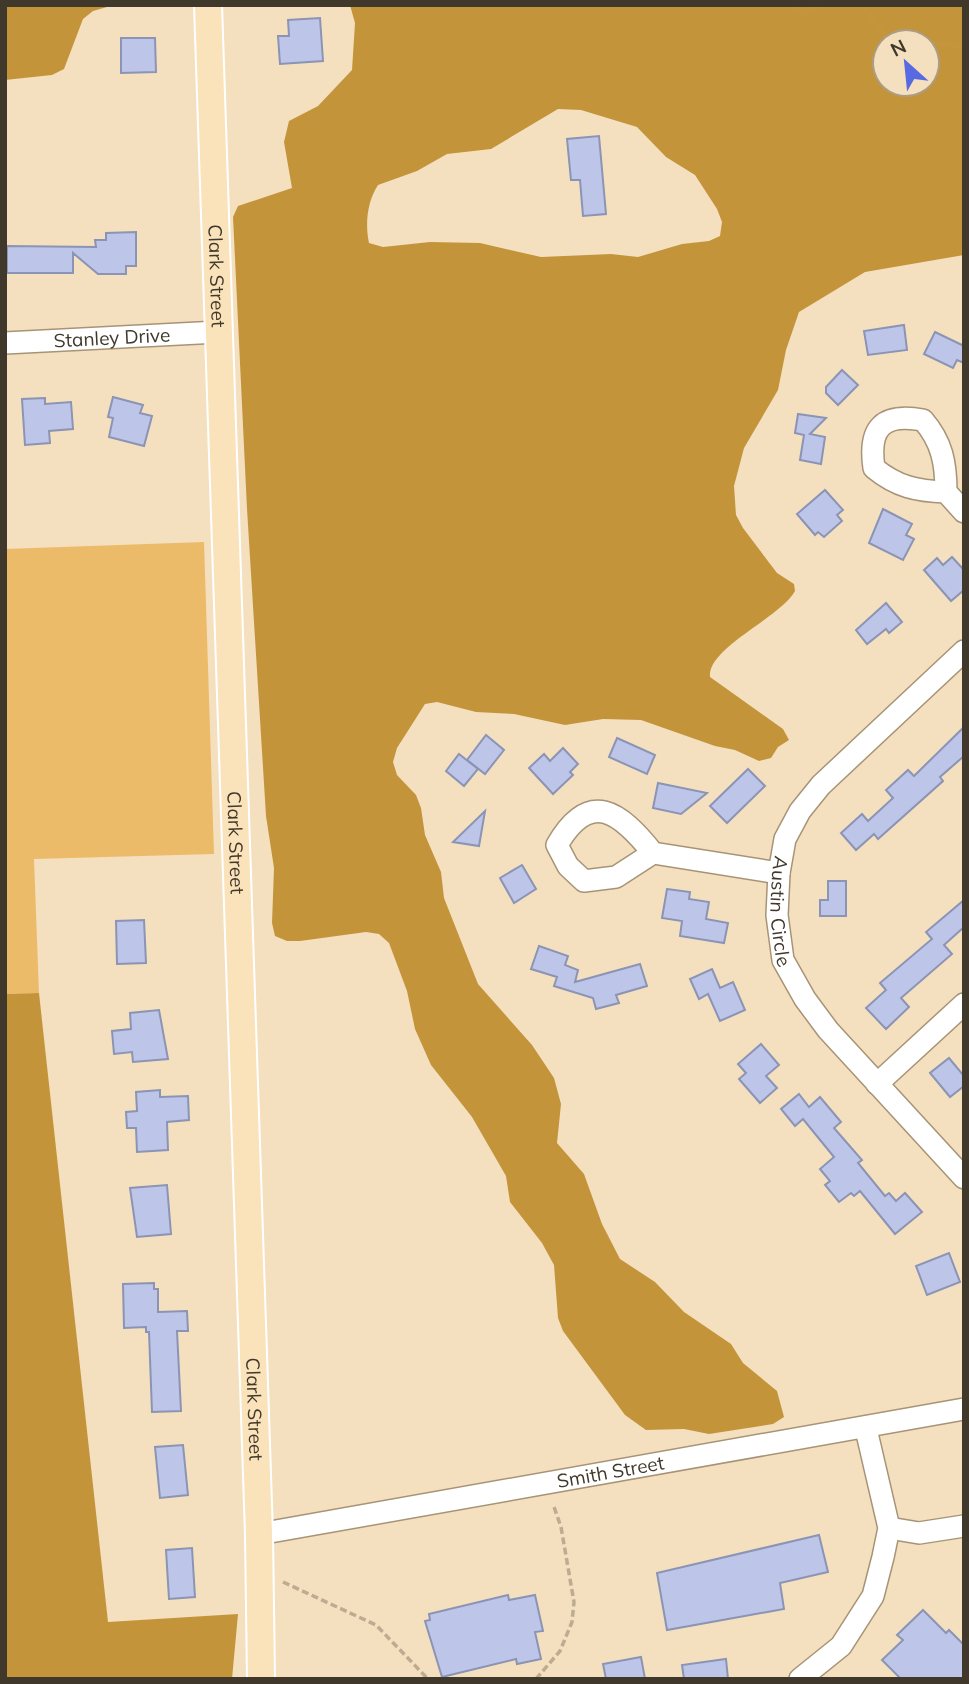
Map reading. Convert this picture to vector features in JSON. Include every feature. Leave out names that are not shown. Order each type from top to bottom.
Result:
[{"type":"main road","name":"Clark Street","points":[[208,5],[259,1534],[261,1679]]},
{"type":"street","name":"Stanley Drive","points":[[5,342],[218,332]]},
{"type":"street","points":[[946,492],[964,512]]},
{"type":"street","name":"Austin Circle","points":[[964,651],[821,785],[800,811],[785,839],[779,873],[777,915],[783,960],[828,1030],[964,1178]]},
{"type":"street","points":[[653,853],[779,873]]},
{"type":"street","points":[[877,1084],[964,1004]]},
{"type":"street","name":"Smith Street","points":[[259,1534],[866,1429],[964,1409]]},
{"type":"street","points":[[800,1679],[841,1646],[873,1597],[889,1528],[866,1429]]},
{"type":"street","points":[[889,1528],[919,1533],[964,1526]]},
{"type":"path","points":[[536,1679],[560,1651],[572,1622],[574,1602],[561,1527],[553,1504]]},
{"type":"path","points":[[281,1581],[376,1625],[428,1679]]},
{"type":"shaded area","points":[[5,5],[114,5],[93,11],[83,19],[64,69],[52,75],[5,80]]},
{"type":"shaded area","points":[[350,5],[964,5],[964,255],[865,272],[799,312],[786,350],[778,390],[744,448],[734,486],[736,515],[743,528],[777,573],[794,584],[795,591],[775,612],[720,655],[712,666],[710,677],[783,729],[789,740],[778,747],[771,758],[759,761],[735,750],[715,746],[641,720],[603,719],[565,725],[514,714],[476,712],[437,702],[425,704],[397,748],[393,762],[397,775],[416,795],[421,808],[425,835],[441,872],[444,898],[478,984],[532,1045],[554,1078],[561,1104],[557,1143],[584,1174],[602,1224],[620,1259],[655,1282],[684,1312],[731,1344],[743,1363],[777,1391],[784,1417],[773,1424],[709,1434],[684,1429],[646,1430],[625,1415],[563,1331],[558,1318],[554,1265],[542,1243],[510,1202],[506,1176],[472,1117],[431,1065],[415,1029],[407,991],[389,943],[379,934],[366,932],[300,941],[287,941],[275,936],[272,923],[274,868],[266,816],[247,509],[233,217],[238,206],[292,188],[284,142],[289,121],[318,106],[352,70],[355,23]],"holes":[[[558,109],[581,110],[637,127],[666,157],[695,175],[717,209],[722,222],[720,236],[709,241],[682,244],[638,257],[611,254],[541,257],[480,243],[430,242],[383,247],[369,243],[368,213],[378,185],[417,171],[447,154],[491,149]]]},
{"type":"shaded area","points":[[204,542],[214,854],[34,859],[39,993],[5,994],[5,549]]},
{"type":"shaded area","points":[[39,993],[108,1622],[238,1614],[232,1679],[5,1679],[5,994]]},
{"type":"building","points":[[320,18],[323,61],[280,64],[278,36],[289,36],[288,20]]},
{"type":"building","points":[[121,38],[155,38],[156,72],[121,73]]},
{"type":"building","points":[[599,136],[606,214],[583,216],[580,180],[571,180],[567,139]]},
{"type":"building","points":[[136,232],[136,266],[126,266],[126,274],[98,274],[73,253],[73,273],[7,273],[7,246],[96,247],[95,240],[106,240],[106,233]]},
{"type":"building","points":[[904,325],[907,350],[868,355],[864,331]]},
{"type":"building","points":[[935,332],[964,346],[964,363],[957,360],[953,368],[924,354]]},
{"type":"building","points":[[842,370],[858,385],[838,405],[826,393],[826,387]]},
{"type":"building","points":[[113,397],[143,405],[140,413],[152,416],[144,446],[109,437],[113,418],[108,417]]},
{"type":"building","points":[[45,398],[45,404],[71,402],[73,429],[49,431],[50,443],[25,445],[22,399]]},
{"type":"building","points":[[798,414],[826,418],[810,434],[825,437],[821,464],[800,460],[804,435],[795,433]]},
{"type":"building","points":[[825,490],[843,510],[837,515],[842,521],[824,537],[818,532],[815,535],[797,514]]},
{"type":"building","points":[[883,509],[912,524],[906,535],[914,539],[903,560],[869,543]]},
{"type":"building","points":[[952,557],[964,570],[964,590],[951,601],[924,570],[937,558],[943,565]]},
{"type":"building","points":[[886,603],[902,622],[889,633],[886,629],[867,644],[856,630]]},
{"type":"building","points":[[964,727],[964,756],[940,777],[943,781],[878,839],[874,834],[856,850],[841,833],[862,814],[868,821],[893,798],[886,790],[908,770],[914,776]]},
{"type":"building","points":[[486,735],[504,750],[485,774],[467,760]]},
{"type":"building","points":[[617,738],[655,755],[647,774],[609,757]]},
{"type":"building","points":[[563,748],[578,764],[570,772],[573,775],[553,794],[529,768],[544,754],[550,761]]},
{"type":"building","points":[[459,754],[478,769],[464,786],[446,771]]},
{"type":"building","points":[[748,769],[765,786],[727,823],[710,806]]},
{"type":"building","points":[[658,783],[707,793],[681,814],[653,808]]},
{"type":"building","points":[[485,811],[479,846],[453,842]]},
{"type":"building","points":[[522,865],[536,889],[514,903],[500,878]]},
{"type":"building","points":[[828,881],[846,881],[846,916],[820,916],[820,900],[828,900]]},
{"type":"building","points":[[667,889],[690,892],[689,899],[709,902],[706,919],[728,923],[724,943],[680,936],[682,921],[662,918]]},
{"type":"building","points":[[964,900],[964,927],[944,945],[952,954],[901,998],[909,1007],[886,1029],[866,1008],[886,990],[880,983],[932,939],[926,932]]},
{"type":"building","points":[[144,920],[146,963],[117,964],[116,921]]},
{"type":"building","points":[[539,946],[568,956],[565,965],[578,970],[575,982],[640,964],[647,986],[616,995],[619,1003],[596,1009],[593,998],[554,986],[557,977],[531,969]]},
{"type":"building","points":[[712,969],[720,988],[733,982],[745,1010],[720,1021],[708,994],[699,999],[690,979]]},
{"type":"building","points":[[159,1010],[168,1059],[133,1062],[132,1052],[114,1054],[112,1031],[131,1029],[130,1013]]},
{"type":"building","points":[[761,1044],[779,1065],[766,1076],[777,1088],[760,1103],[739,1079],[746,1073],[738,1064]]},
{"type":"building","points":[[949,1058],[964,1076],[964,1086],[950,1097],[930,1073]]},
{"type":"building","points":[[160,1090],[160,1097],[188,1096],[189,1120],[167,1122],[168,1150],[137,1152],[136,1128],[127,1128],[126,1112],[137,1111],[136,1092]]},
{"type":"building","points":[[799,1094],[809,1107],[820,1097],[841,1122],[834,1128],[862,1160],[858,1163],[885,1196],[889,1193],[896,1201],[905,1193],[922,1212],[895,1234],[860,1191],[854,1196],[851,1193],[839,1202],[825,1185],[830,1181],[820,1169],[834,1157],[803,1119],[795,1126],[781,1109]]},
{"type":"building","points":[[167,1185],[171,1234],[137,1237],[130,1188]]},
{"type":"building","points":[[949,1253],[960,1282],[927,1295],[916,1266]]},
{"type":"building","points":[[154,1283],[154,1289],[158,1289],[158,1312],[187,1311],[188,1331],[177,1331],[181,1411],[152,1412],[149,1332],[146,1332],[146,1327],[124,1328],[123,1284]]},
{"type":"building","points":[[183,1445],[188,1495],[160,1498],[155,1447]]},
{"type":"building","points":[[819,1535],[828,1572],[780,1583],[784,1609],[667,1630],[657,1573]]},
{"type":"building","points":[[192,1548],[195,1597],[169,1599],[166,1550]]},
{"type":"building","points":[[508,1595],[509,1600],[535,1595],[543,1631],[535,1632],[541,1659],[517,1664],[516,1659],[442,1677],[425,1621],[430,1620],[429,1614]]},
{"type":"building","points":[[923,1610],[946,1633],[949,1630],[964,1645],[964,1679],[901,1679],[882,1660],[903,1640],[897,1635]]},
{"type":"building","points":[[641,1657],[645,1679],[606,1679],[603,1664]]},
{"type":"building","points":[[726,1659],[728,1679],[684,1679],[682,1665]]},
{"type":"waterway","points":[[790,5],[803,14],[821,5]]},
{"type":"waterway","points":[[861,5],[879,28]]},
{"type":"waterway","points":[[941,44],[964,46]]}]
